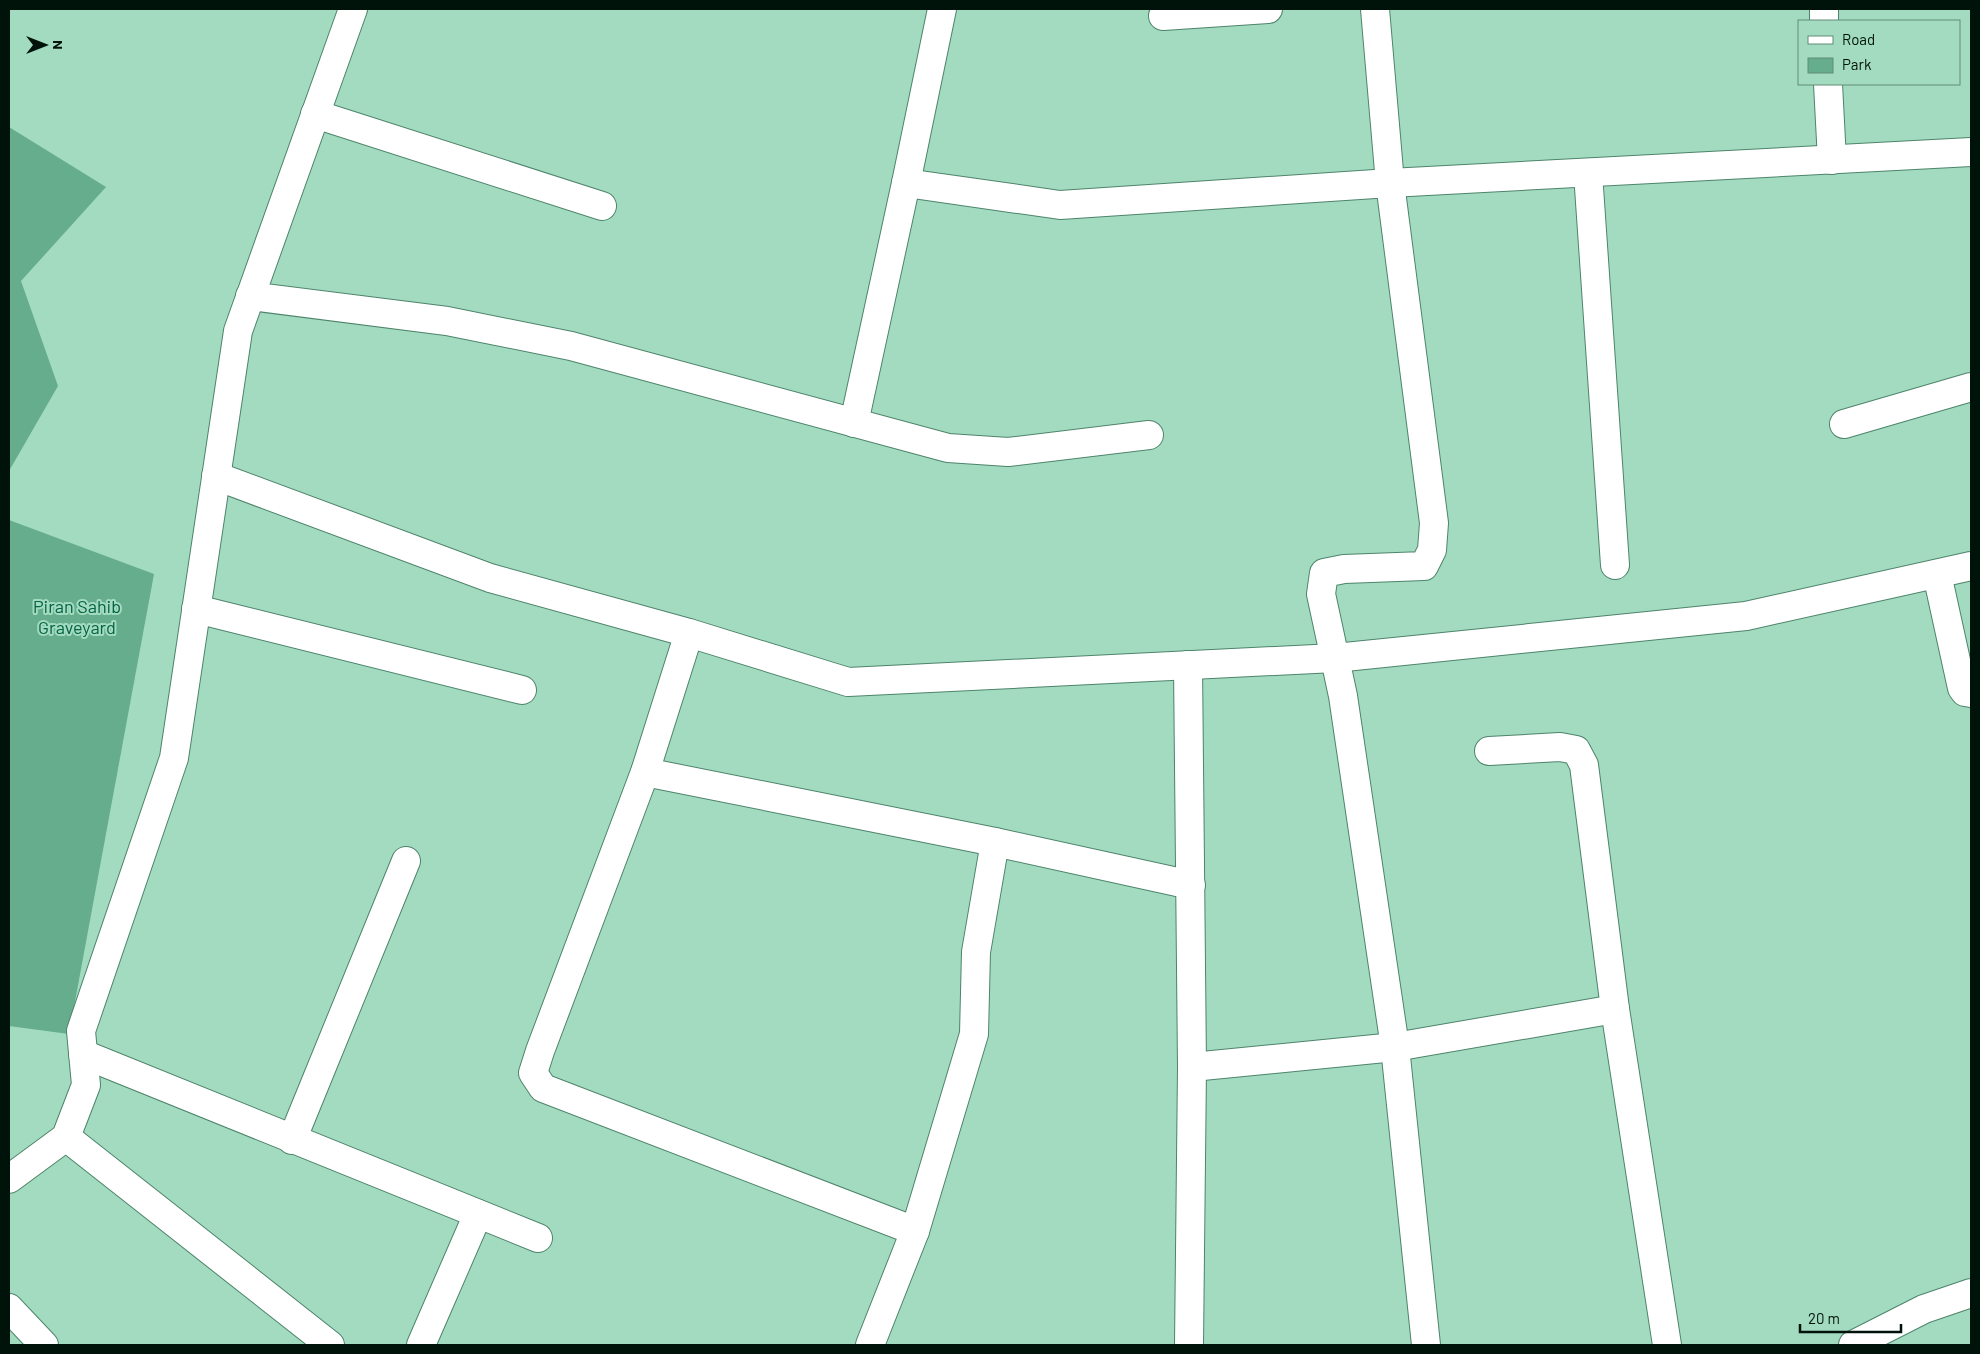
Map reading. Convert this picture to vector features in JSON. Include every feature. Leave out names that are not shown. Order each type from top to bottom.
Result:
[{"type":"street","points":[[9,1179],[66,1137],[86,1085],[81,1032],[174,758],[238,331],[353,9]]},
{"type":"street","points":[[854,423],[942,9]]},
{"type":"street","points":[[1163,16],[1268,9]]},
{"type":"street","points":[[1375,9],[1390,183],[1434,523],[1432,550],[1424,566],[1344,569],[1324,573],[1321,594],[1343,696],[1395,1047],[1426,1345]]},
{"type":"street","points":[[1828,85],[1832,160]]},
{"type":"street","points":[[315,114],[602,206]]},
{"type":"street","points":[[906,183],[1060,205],[1390,183],[1971,152]]},
{"type":"street","points":[[1588,173],[1615,565]]},
{"type":"street","points":[[250,296],[447,321],[561,344],[948,448],[1008,452],[1149,435]]},
{"type":"street","points":[[1844,424],[1971,387]]},
{"type":"street","points":[[216,476],[490,578],[689,633],[848,682],[1335,658],[1746,616],[1971,566]]},
{"type":"street","points":[[1937,574],[1962,688],[1965,692],[1971,693]]},
{"type":"street","points":[[196,609],[522,690]]},
{"type":"street","points":[[689,633],[645,772],[533,1073],[544,1088],[915,1231]]},
{"type":"street","points":[[1188,665],[1192,1067],[1189,1345]]},
{"type":"street","points":[[1489,751],[1560,748],[1576,750],[1584,766],[1615,1008],[1667,1345]]},
{"type":"street","points":[[645,772],[995,842],[1191,885]]},
{"type":"street","points":[[870,1345],[915,1231],[974,1034],[976,952],[995,842]]},
{"type":"street","points":[[292,1140],[406,862]]},
{"type":"street","points":[[1192,1067],[1395,1047],[1615,1008]]},
{"type":"street","points":[[83,1054],[538,1238]]},
{"type":"street","points":[[66,1137],[330,1345]]},
{"type":"street","points":[[421,1345],[478,1214]]},
{"type":"street","points":[[1853,1345],[1924,1309],[1971,1292]]},
{"type":"street","points":[[9,1308],[44,1345]]},
{"type":"green space","points":[[9,127],[106,187],[21,281],[58,386],[9,471]]},
{"type":"green space","name":"Piran Sahib Graveyard","points":[[9,520],[154,574],[69,1034],[9,1026]]}]
